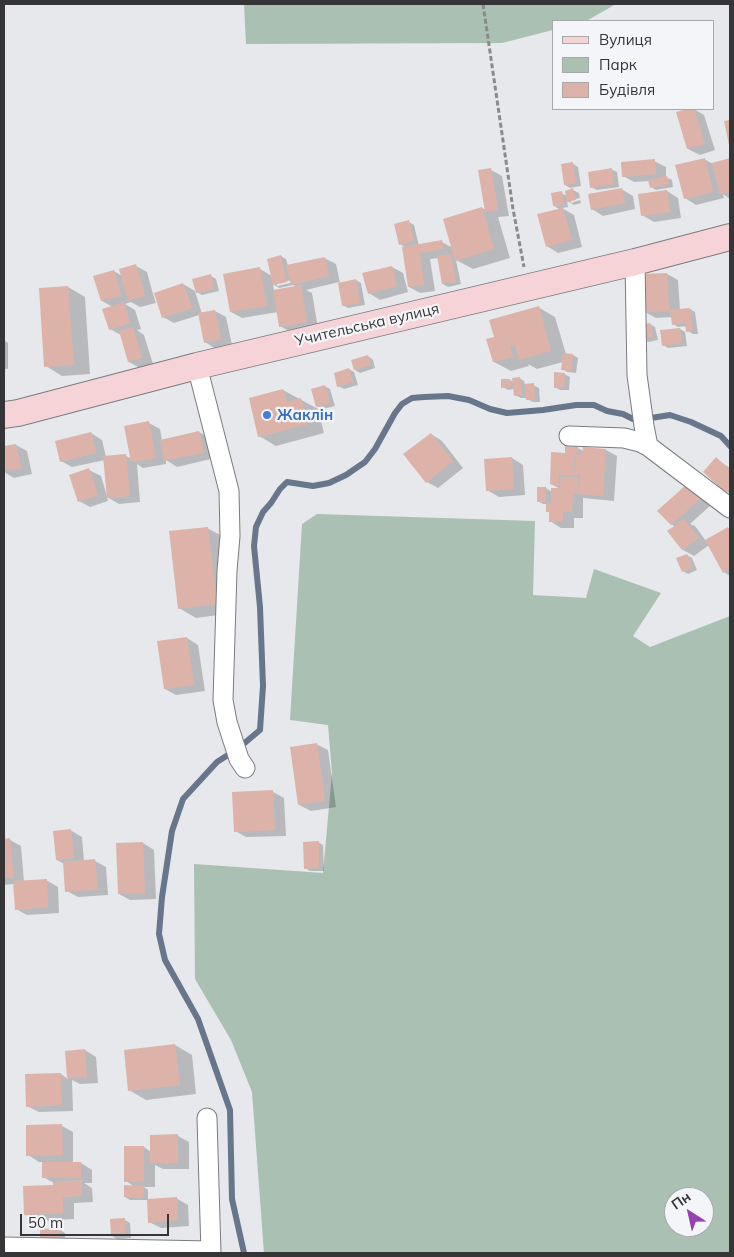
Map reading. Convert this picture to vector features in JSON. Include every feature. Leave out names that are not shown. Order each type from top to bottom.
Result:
[{"type":"main road","name":"Учительська вулиця","points":[[4,415],[198,366],[635,262],[730,237]]},
{"type":"street","points":[[635,262],[637,375],[648,446]]},
{"type":"street","points":[[198,366],[229,491],[230,536],[227,570],[223,700],[227,722],[245,768]]},
{"type":"street","points":[[569,436],[624,438],[640,442],[648,446],[730,508]]},
{"type":"street","points":[[4,1247],[211,1252],[207,1118]]},
{"type":"path","points":[[483,4],[513,209],[528,287]]},
{"type":"green space","points":[[244,4],[616,4],[588,20],[552,20],[552,30],[502,43],[246,44]]},
{"type":"green space","points":[[317,514],[535,521],[533,595],[586,598],[594,569],[661,593],[633,636],[650,647],[730,616],[730,1253],[264,1253],[252,1092],[231,1040],[195,979],[194,864],[323,873],[332,773],[328,725],[290,720],[302,524]]},
{"type":"building","points":[[694,110],[705,144],[687,149],[676,112]]},
{"type":"building","points":[[730,120],[730,145],[729,145],[724,121]]},
{"type":"building","points":[[705,158],[713,192],[684,199],[675,165]]},
{"type":"building","points":[[730,158],[730,192],[720,194],[712,163]]},
{"type":"building","points":[[655,159],[656,174],[622,177],[621,162]]},
{"type":"building","points":[[573,162],[576,184],[564,185],[561,164]]},
{"type":"building","points":[[491,168],[498,210],[485,212],[478,170]]},
{"type":"building","points":[[612,168],[614,184],[590,188],[588,172]]},
{"type":"building","points":[[667,176],[669,184],[650,188],[648,180]]},
{"type":"building","points":[[573,188],[576,200],[567,202],[565,191]]},
{"type":"building","points":[[622,188],[625,203],[591,210],[588,194]]},
{"type":"building","points":[[667,190],[670,212],[641,216],[638,194]]},
{"type":"building","points":[[562,191],[564,205],[553,206],[551,193]]},
{"type":"building","points":[[482,207],[494,249],[455,261],[443,219]]},
{"type":"building","points":[[563,208],[572,240],[546,247],[537,214]]},
{"type":"building","points":[[409,220],[414,241],[399,245],[394,224]]},
{"type":"building","points":[[442,240],[444,249],[420,253],[424,285],[408,287],[402,247]]},
{"type":"building","points":[[451,254],[456,282],[442,284],[437,256]]},
{"type":"building","points":[[281,255],[287,282],[273,285],[267,259]]},
{"type":"building","points":[[325,257],[329,276],[291,285],[286,265]]},
{"type":"building","points":[[136,264],[145,296],[128,301],[119,269]]},
{"type":"building","points":[[392,266],[397,286],[368,294],[362,273]]},
{"type":"building","points":[[260,267],[267,306],[230,312],[223,274]]},
{"type":"building","points":[[114,270],[121,296],[101,301],[93,276]]},
{"type":"building","points":[[667,273],[669,311],[644,312],[641,274]]},
{"type":"building","points":[[211,274],[214,289],[196,293],[192,279]]},
{"type":"building","points":[[356,279],[360,303],[342,306],[338,283]]},
{"type":"building","points":[[183,283],[192,308],[162,318],[154,293]]},
{"type":"building","points":[[301,285],[307,322],[279,327],[273,290]]},
{"type":"building","points":[[68,286],[74,365],[44,367],[39,288]]},
{"type":"building","points":[[124,302],[130,323],[109,330],[102,309]]},
{"type":"building","points":[[539,306],[551,351],[519,360],[515,345],[510,346],[513,357],[493,362],[486,339],[494,337],[489,320]]},
{"type":"building","points":[[690,308],[693,331],[686,332],[685,323],[672,325],[670,310]]},
{"type":"building","points":[[215,310],[221,339],[204,343],[198,313]]},
{"type":"building","points":[[650,323],[653,337],[642,340],[639,325]]},
{"type":"building","points":[[133,327],[142,358],[128,362],[119,331]]},
{"type":"building","points":[[680,328],[682,343],[662,346],[660,330]]},
{"type":"building","points":[[563,353],[573,354],[571,371],[561,370]]},
{"type":"building","points":[[368,355],[371,365],[354,370],[351,360]]},
{"type":"building","points":[[349,368],[353,382],[337,387],[334,373]]},
{"type":"building","points":[[554,372],[565,373],[564,388],[554,388]]},
{"type":"building","points":[[520,377],[522,395],[514,396],[512,378]]},
{"type":"building","points":[[501,379],[510,379],[511,387],[501,388]]},
{"type":"building","points":[[534,383],[535,399],[526,400],[525,384]]},
{"type":"building","points":[[325,385],[330,403],[316,407],[311,389]]},
{"type":"building","points":[[283,389],[287,402],[301,398],[308,424],[258,437],[249,398]]},
{"type":"building","points":[[149,421],[156,458],[131,462],[124,426]]},
{"type":"building","points":[[199,431],[205,452],[164,461],[160,440]]},
{"type":"building","points":[[91,432],[96,453],[60,462],[55,441]]},
{"type":"building","points":[[431,433],[453,461],[426,483],[403,454]]},
{"type":"building","points":[[16,444],[21,468],[4,471],[4,446]]},
{"type":"building","points":[[565,446],[578,447],[578,452],[575,453],[573,475],[559,475],[559,485],[550,484],[551,452],[565,453]]},
{"type":"building","points":[[583,447],[606,449],[603,496],[578,494],[580,475],[574,475],[576,454],[582,455]]},
{"type":"building","points":[[126,454],[130,496],[107,498],[103,456]]},
{"type":"building","points":[[512,457],[514,489],[486,491],[484,459]]},
{"type":"building","points":[[716,457],[730,470],[730,488],[726,493],[703,472]]},
{"type":"building","points":[[89,468],[98,495],[78,502],[69,475]]},
{"type":"building","points":[[561,477],[578,477],[578,493],[573,493],[572,512],[563,512],[563,522],[549,522],[549,512],[546,512],[546,503],[551,504],[551,488],[560,488]]},
{"type":"building","points":[[687,484],[701,498],[671,525],[657,511]]},
{"type":"building","points":[[537,487],[546,487],[546,502],[537,502]]},
{"type":"building","points":[[684,519],[699,538],[682,550],[667,531]]},
{"type":"building","points":[[208,527],[217,604],[178,609],[169,531]]},
{"type":"building","points":[[728,527],[730,531],[730,569],[723,573],[705,540]]},
{"type":"building","points":[[687,554],[693,567],[682,572],[676,558]]},
{"type":"building","points":[[187,637],[194,685],[164,689],[157,641]]},
{"type":"building","points":[[317,743],[325,801],[298,805],[290,747]]},
{"type":"building","points":[[273,790],[275,830],[234,832],[232,792]]},
{"type":"building","points":[[71,829],[74,858],[56,860],[53,831]]},
{"type":"building","points":[[10,838],[14,878],[4,878],[4,839]]},
{"type":"building","points":[[319,841],[319,868],[304,869],[303,842]]},
{"type":"building","points":[[143,842],[145,893],[118,894],[116,843]]},
{"type":"building","points":[[95,859],[98,889],[65,892],[63,862]]},
{"type":"building","points":[[47,879],[48,907],[15,910],[13,881]]},
{"type":"building","points":[[175,1044],[180,1085],[128,1091],[124,1050]]},
{"type":"building","points":[[85,1049],[87,1077],[67,1078],[65,1051]]},
{"type":"building","points":[[61,1073],[62,1105],[26,1107],[25,1074]]},
{"type":"building","points":[[62,1124],[63,1155],[26,1156],[26,1125]]},
{"type":"building","points":[[178,1134],[178,1163],[150,1163],[150,1135]]},
{"type":"building","points":[[124,1146],[144,1146],[144,1181],[124,1182]]},
{"type":"building","points":[[42,1162],[81,1162],[81,1178],[42,1178]]},
{"type":"building","points":[[82,1180],[82,1196],[63,1197],[63,1213],[24,1215],[23,1186],[53,1185],[53,1182]]},
{"type":"building","points":[[124,1185],[144,1186],[143,1198],[124,1197]]},
{"type":"building","points":[[177,1197],[178,1220],[148,1223],[147,1199]]},
{"type":"building","points":[[125,1218],[126,1236],[111,1236],[110,1219]]},
{"type":"building","points":[[60,1228],[60,1238],[40,1239],[40,1229]]},
{"type":"waterway","points":[[241,746],[260,730],[263,686],[260,607],[254,546],[256,527],[263,512],[287,482],[313,486],[329,483],[346,475],[365,462],[402,404],[412,398],[448,396],[469,400],[490,409],[507,413],[576,405],[594,405],[633,419],[670,415],[691,422],[721,436],[730,446]]},
{"type":"waterway","points":[[231,753],[217,762],[183,799],[172,831],[162,897],[159,934],[165,960],[198,1019],[230,1110],[232,1199],[244,1253]]},
{"type":"place","name":"Жаклін","points":[[267,415]]}]
